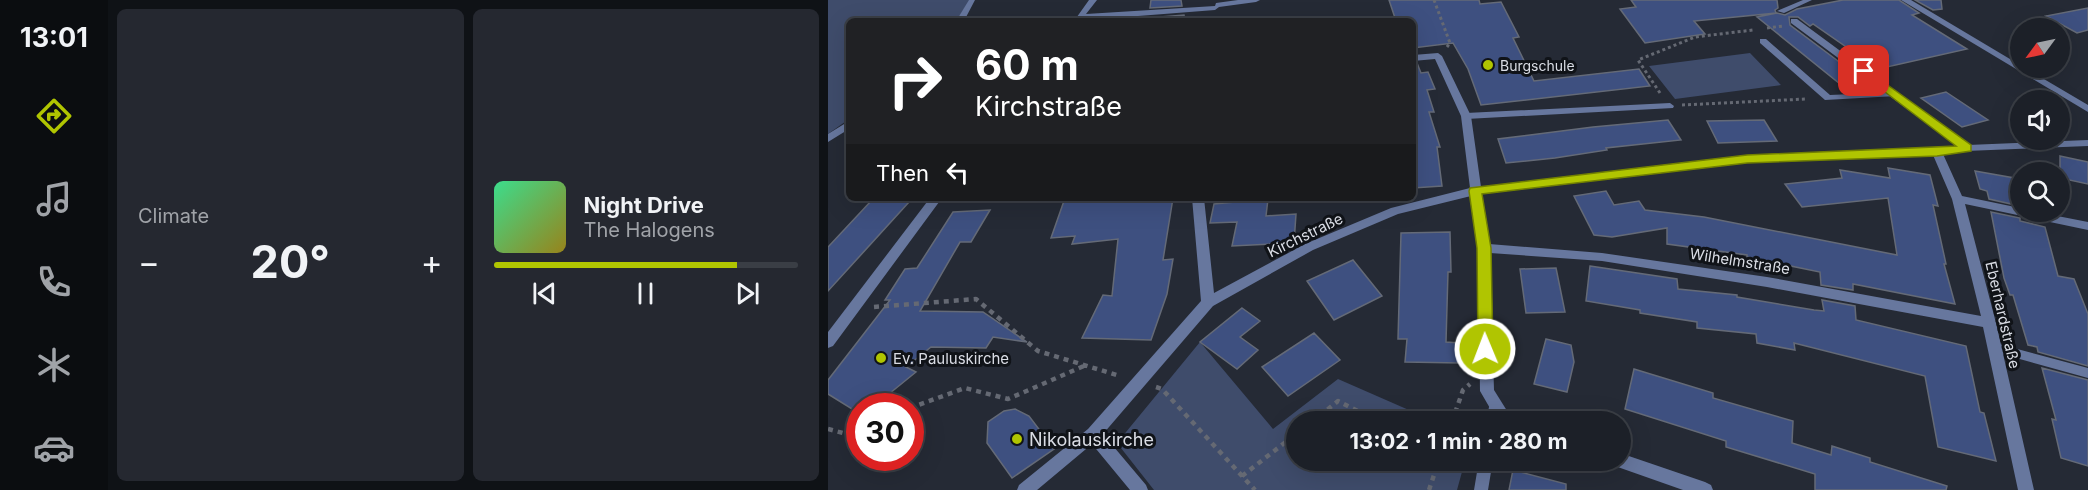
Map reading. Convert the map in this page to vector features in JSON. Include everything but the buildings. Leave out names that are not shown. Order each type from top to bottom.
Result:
[{"type":"street","points":[[1078,18],[1093,0]]},
{"type":"street","points":[[1108,18],[1139,17],[1256,0]]},
{"type":"street","points":[[1905,0],[2088,109]]},
{"type":"street","points":[[1212,18],[1218,4]]},
{"type":"street","points":[[1796,22],[1966,148]]},
{"type":"street","points":[[1416,58],[1438,56],[1466,116],[1484,248],[1486,391],[1499,411]]},
{"type":"street","points":[[828,139],[846,126]]},
{"type":"street","name":"Kirchstraße","points":[[1025,490],[1093,434],[1208,302],[1309,247],[1395,211],[1475,191],[1747,159],[1937,152],[1966,148],[2088,143]]},
{"type":"street","name":"Eberhardstraße","points":[[1937,152],[1958,199],[1995,348],[2026,490]]},
{"type":"street","points":[[1958,199],[2088,226]]},
{"type":"street","points":[[828,342],[934,201]]},
{"type":"street","points":[[1198,201],[1208,302]]},
{"type":"street","name":"Wilhelmstraße","points":[[1484,248],[1602,257],[1767,282],[1989,323]]},
{"type":"street","points":[[1093,434],[1140,490]]},
{"type":"street","points":[[1631,464],[1705,490]]},
{"type":"lane","points":[[962,18],[972,0]]},
{"type":"lane","points":[[1781,11],[1809,0]]},
{"type":"lane","points":[[1763,41],[1828,98],[1896,94]]},
{"type":"lane","points":[[1466,116],[1670,106]]},
{"type":"lane","points":[[1995,348],[2088,373]]},
{"type":"lane","points":[[1494,411],[1495,406]]},
{"type":"lane","points":[[1481,490],[1484,471]]},
{"type":"path","points":[[1434,0],[1450,43],[1438,56]]},
{"type":"path","points":[[1796,22],[1695,37],[1638,60],[1670,106],[1828,98]]},
{"type":"path","points":[[853,309],[976,299],[1038,351],[1141,380]]},
{"type":"path","points":[[924,403],[965,388],[1008,399],[1086,366]]},
{"type":"path","points":[[1456,411],[1463,390],[1486,369]]},
{"type":"path","points":[[1161,389],[1255,490]]},
{"type":"path","points":[[1326,411],[1338,401],[1358,411]]},
{"type":"path","points":[[828,429],[846,432]]},
{"type":"path","points":[[1242,476],[1286,442]]},
{"type":"path","points":[[1429,490],[1435,471]]},
{"type":"shaded area","points":[[828,0],[970,0],[958,18],[846,18],[846,121],[828,134]]},
{"type":"shaded area","points":[[1750,53],[1781,85],[1675,99],[1649,66]]},
{"type":"shaded area","points":[[1200,342],[1273,429],[1286,419],[1286,471],[1462,471],[1457,490],[1154,490],[1117,443]]},
{"type":"shaded area","points":[[1338,379],[1411,411],[1296,411]]},
{"type":"place","name":"Burgschule","points":[[1488,65]]},
{"type":"place","name":"Ev. Pauluskirche","points":[[881,358]]},
{"type":"place","name":"Nikolauskirche","points":[[1017,439]]},
{"type":"route","points":[[1485,349],[1484,248],[1475,191],[1747,159],[1937,152],[1966,148],[1864,71]]}]
